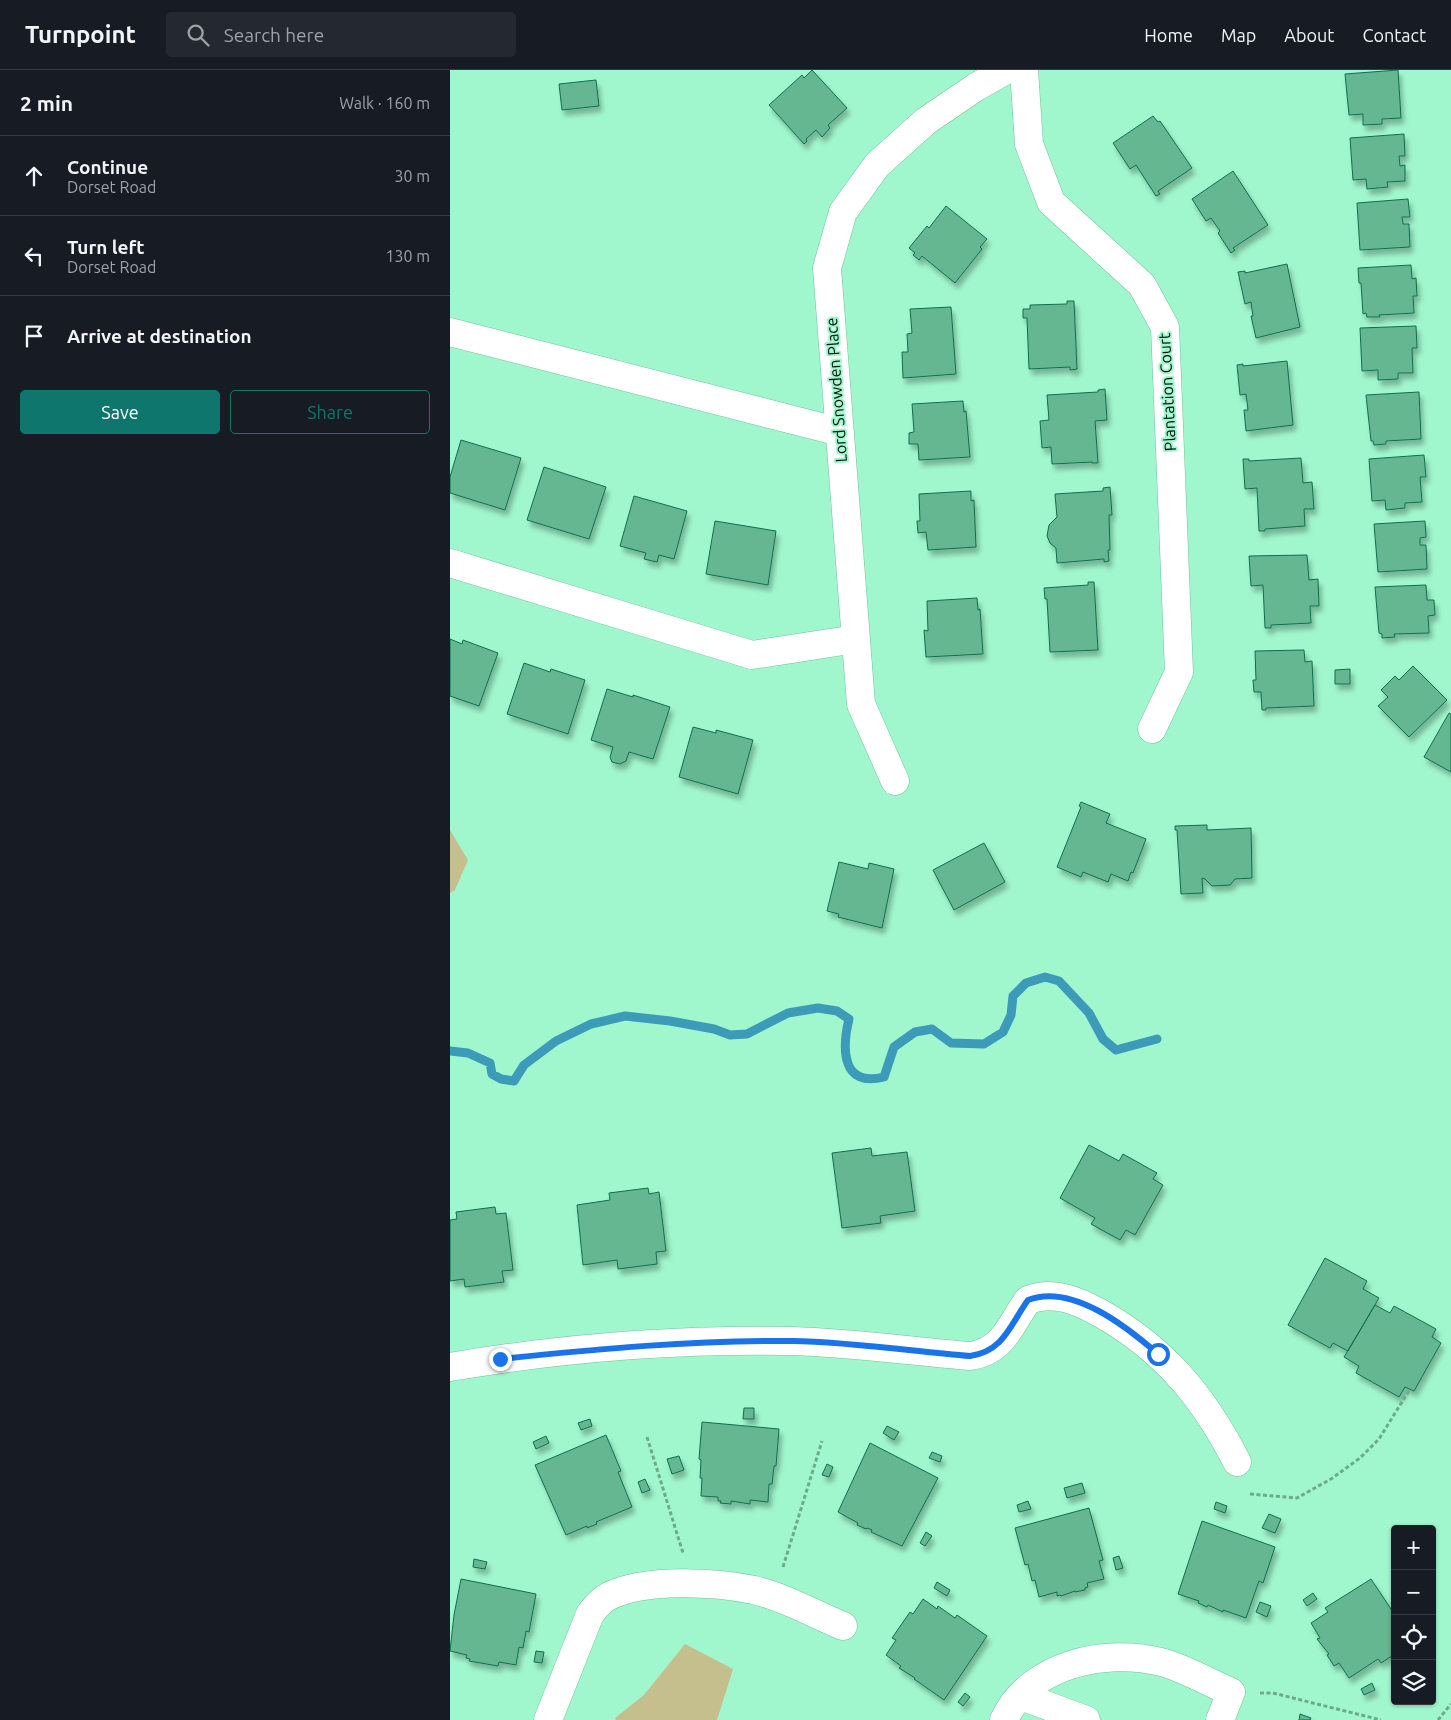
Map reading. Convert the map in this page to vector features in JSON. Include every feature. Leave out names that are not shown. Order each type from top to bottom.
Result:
[{"type":"street","name":"Lord Snowden Place","points":[[895,781],[861,704],[827,268],[843,212],[877,165],[926,121],[976,87],[1006,70]]},
{"type":"street","name":"Plantation Court","points":[[1024,70],[1029,144],[1051,202],[1142,284],[1165,327],[1178,672],[1152,729]]},
{"type":"street","points":[[450,332],[840,432]]},
{"type":"street","points":[[450,563],[752,654],[856,639]]},
{"type":"street","points":[[450,1368],[500,1359],[575,1351],[710,1342],[786,1341],[970,1356],[992,1350],[1004,1338],[1028,1300],[1046,1296],[1057,1297],[1086,1305],[1135,1334],[1158,1354],[1179,1375],[1207,1410],[1237,1462]]},
{"type":"street","points":[[548,1720],[590,1614],[598,1603],[611,1595],[652,1586],[692,1583],[754,1590],[843,1626]]},
{"type":"street","points":[[1004,1720],[1007,1713],[1021,1696],[1037,1681],[1075,1662],[1117,1657],[1163,1662],[1231,1692],[1220,1720]]},
{"type":"street","points":[[1021,1696],[1086,1720]]},
{"type":"path","points":[[1250,1494],[1297,1498],[1331,1479],[1360,1458],[1379,1439],[1410,1389]]},
{"type":"path","points":[[647,1437],[692,1583]]},
{"type":"path","points":[[774,1597],[822,1441]]},
{"type":"path","points":[[1231,1692],[1273,1693],[1381,1720]]},
{"type":"path","points":[[1438,1720],[1451,1704]]},
{"type":"shaded area","points":[[450,830],[468,860],[455,890],[450,893]]},
{"type":"shaded area","points":[[685,1644],[733,1669],[717,1720],[616,1720],[615,1718],[644,1695]]},
{"type":"building","points":[[812,70],[847,108],[828,125],[830,128],[822,137],[816,130],[806,139],[807,141],[804,144],[769,105],[802,75],[804,78]]},
{"type":"building","points":[[1398,70],[1401,118],[1382,119],[1382,124],[1363,125],[1363,114],[1349,115],[1345,74]]},
{"type":"building","points":[[596,80],[599,106],[562,110],[559,84]]},
{"type":"building","points":[[1153,116],[1158,122],[1160,121],[1192,168],[1158,191],[1160,194],[1156,196],[1136,165],[1130,169],[1113,143]]},
{"type":"building","points":[[1404,134],[1405,156],[1399,156],[1400,166],[1405,165],[1405,181],[1387,182],[1388,187],[1367,189],[1366,179],[1353,180],[1350,138]]},
{"type":"building","points":[[1233,171],[1268,225],[1233,248],[1235,250],[1231,253],[1211,218],[1206,221],[1192,199]]},
{"type":"building","points":[[1408,199],[1410,217],[1402,217],[1403,224],[1409,224],[1410,247],[1360,250],[1357,203]]},
{"type":"building","points":[[946,206],[987,239],[980,247],[982,249],[955,283],[922,256],[919,260],[909,248],[927,226],[929,228]]},
{"type":"building","points":[[1287,264],[1300,327],[1256,338],[1251,316],[1253,316],[1251,302],[1245,304],[1238,272],[1245,271],[1245,273]]},
{"type":"building","points":[[1411,265],[1412,279],[1416,278],[1417,296],[1413,296],[1414,313],[1379,315],[1380,317],[1367,317],[1366,313],[1363,314],[1358,268]]},
{"type":"building","points":[[1067,301],[1074,301],[1077,369],[1070,370],[1070,367],[1029,369],[1027,318],[1023,318],[1023,309],[1030,309],[1030,305],[1067,304]]},
{"type":"building","points":[[951,307],[956,374],[903,378],[902,352],[908,352],[907,334],[912,333],[910,309]]},
{"type":"building","points":[[1416,326],[1417,348],[1412,348],[1413,373],[1398,373],[1398,379],[1378,380],[1378,370],[1362,371],[1360,328]]},
{"type":"building","points":[[1287,361],[1293,425],[1246,431],[1244,410],[1248,410],[1246,394],[1240,395],[1237,365]]},
{"type":"building","points":[[1105,389],[1107,420],[1095,421],[1098,463],[1052,464],[1051,447],[1042,448],[1040,421],[1049,420],[1047,395],[1098,392],[1098,390]]},
{"type":"building","points":[[1419,392],[1421,439],[1386,441],[1386,444],[1374,445],[1373,441],[1371,441],[1366,395]]},
{"type":"building","points":[[963,401],[964,412],[966,411],[970,457],[919,460],[918,444],[909,444],[909,433],[914,432],[912,404]]},
{"type":"building","points":[[461,440],[521,458],[505,510],[450,493],[450,477]]},
{"type":"building","points":[[1424,455],[1426,477],[1420,477],[1422,502],[1405,503],[1405,508],[1386,510],[1385,500],[1372,501],[1369,459]]},
{"type":"building","points":[[1301,458],[1303,483],[1312,482],[1314,509],[1304,509],[1305,526],[1259,531],[1257,488],[1245,489],[1243,459],[1249,459],[1249,461]]},
{"type":"building","points":[[544,467],[606,487],[589,539],[527,520]]},
{"type":"building","points":[[1110,487],[1112,515],[1109,515],[1109,561],[1104,562],[1104,559],[1057,563],[1056,548],[1050,543],[1047,536],[1049,525],[1057,517],[1055,494],[1103,491],[1103,488]]},
{"type":"building","points":[[971,491],[971,501],[974,500],[976,547],[928,550],[926,532],[918,533],[917,521],[920,521],[919,494]]},
{"type":"building","points":[[634,496],[687,511],[674,559],[659,555],[657,562],[644,559],[646,553],[620,546]]},
{"type":"building","points":[[715,521],[776,531],[768,585],[706,574]]},
{"type":"building","points":[[1425,521],[1426,537],[1420,538],[1420,545],[1426,545],[1427,569],[1378,572],[1374,524]]},
{"type":"building","points":[[1307,555],[1309,580],[1318,579],[1319,606],[1310,606],[1311,623],[1271,625],[1271,628],[1265,628],[1263,585],[1251,586],[1249,556]]},
{"type":"building","points":[[1088,582],[1094,582],[1098,650],[1050,652],[1047,599],[1045,599],[1044,588],[1088,585]]},
{"type":"building","points":[[1426,585],[1427,600],[1434,600],[1435,615],[1428,616],[1429,633],[1394,634],[1395,637],[1382,638],[1382,634],[1379,633],[1375,587]]},
{"type":"building","points":[[977,598],[978,610],[980,609],[983,654],[926,657],[924,630],[928,631],[927,601]]},
{"type":"building","points":[[450,639],[462,644],[463,640],[498,653],[479,706],[450,696]]},
{"type":"building","points":[[1304,650],[1305,662],[1312,661],[1314,706],[1266,708],[1266,710],[1262,710],[1261,692],[1254,692],[1253,680],[1256,680],[1255,651]]},
{"type":"building","points":[[524,663],[550,672],[551,669],[585,680],[568,734],[507,714]]},
{"type":"building","points":[[1413,666],[1447,700],[1409,737],[1378,706],[1388,697],[1381,690],[1395,676],[1399,680]]},
{"type":"building","points":[[1350,669],[1350,684],[1335,684],[1335,670]]},
{"type":"building","points":[[607,689],[670,707],[653,759],[629,752],[626,761],[620,764],[612,762],[610,757],[613,747],[591,740]]},
{"type":"building","points":[[1449,713],[1451,714],[1451,772],[1424,757]]},
{"type":"building","points":[[693,727],[716,733],[716,730],[753,740],[738,794],[679,777]]},
{"type":"building","points":[[1081,802],[1110,814],[1106,823],[1146,839],[1128,881],[1111,874],[1108,882],[1083,872],[1081,877],[1057,867],[1081,807],[1079,806]]},
{"type":"building","points":[[1207,825],[1207,830],[1251,828],[1252,878],[1235,879],[1230,885],[1212,886],[1202,878],[1203,893],[1181,894],[1177,830],[1175,830],[1175,826]]},
{"type":"building","points":[[984,843],[1005,882],[954,910],[933,870]]},
{"type":"building","points":[[839,862],[868,869],[869,863],[894,869],[882,928],[838,917],[839,914],[827,911]]},
{"type":"building","points":[[1089,1145],[1119,1161],[1123,1154],[1157,1173],[1153,1179],[1163,1185],[1135,1235],[1126,1230],[1120,1240],[1091,1224],[1095,1218],[1060,1198]]},
{"type":"building","points":[[871,1148],[872,1156],[907,1152],[915,1211],[880,1216],[881,1223],[842,1228],[832,1153]]},
{"type":"building","points":[[648,1188],[649,1194],[659,1192],[666,1251],[656,1252],[657,1264],[618,1269],[617,1260],[583,1265],[577,1205],[610,1200],[609,1193]]},
{"type":"building","points":[[495,1207],[496,1214],[506,1213],[513,1270],[502,1271],[504,1282],[465,1287],[464,1279],[450,1281],[450,1220],[457,1219],[456,1212]]},
{"type":"building","points":[[1325,1258],[1367,1281],[1363,1289],[1379,1298],[1348,1351],[1333,1343],[1330,1348],[1288,1325]]},
{"type":"building","points":[[1375,1305],[1390,1313],[1394,1306],[1436,1329],[1432,1337],[1441,1343],[1414,1391],[1405,1387],[1399,1397],[1356,1373],[1359,1366],[1344,1357]]},
{"type":"building","points":[[744,1408],[754,1408],[754,1419],[743,1419]]},
{"type":"building","points":[[590,1419],[592,1426],[581,1430],[578,1423]]},
{"type":"building","points":[[702,1422],[779,1429],[776,1466],[774,1466],[772,1484],[769,1484],[768,1502],[750,1500],[750,1504],[731,1501],[731,1504],[720,1503],[721,1501],[718,1501],[718,1497],[701,1496],[702,1478],[700,1478],[701,1460],[699,1459]]},
{"type":"building","points":[[887,1426],[899,1432],[894,1440],[883,1433]]},
{"type":"building","points":[[606,1435],[621,1471],[618,1472],[632,1507],[596,1522],[597,1524],[566,1535],[535,1465]]},
{"type":"building","points":[[546,1436],[549,1443],[536,1449],[533,1442]]},
{"type":"building","points":[[870,1443],[938,1478],[902,1546],[871,1532],[872,1530],[857,1525],[858,1523],[838,1512]]},
{"type":"building","points":[[932,1452],[942,1456],[940,1462],[929,1458]]},
{"type":"building","points":[[679,1456],[684,1470],[672,1474],[667,1459]]},
{"type":"building","points":[[827,1464],[833,1467],[829,1477],[822,1475]]},
{"type":"building","points":[[645,1479],[650,1490],[642,1493],[638,1482]]},
{"type":"building","points":[[1082,1483],[1085,1493],[1067,1498],[1064,1488]]},
{"type":"building","points":[[1028,1501],[1031,1509],[1019,1512],[1017,1505]]},
{"type":"building","points":[[1216,1502],[1227,1506],[1225,1513],[1214,1509]]},
{"type":"building","points":[[1089,1508],[1103,1560],[1099,1561],[1104,1579],[1087,1583],[1088,1587],[1085,1590],[1061,1596],[1057,1596],[1057,1592],[1039,1597],[1035,1580],[1032,1581],[1028,1564],[1025,1565],[1015,1528]]},
{"type":"building","points":[[1269,1514],[1281,1519],[1275,1533],[1262,1528]]},
{"type":"building","points":[[1202,1521],[1275,1547],[1263,1583],[1259,1581],[1246,1618],[1223,1610],[1223,1612],[1208,1605],[1207,1607],[1198,1603],[1199,1601],[1178,1594]]},
{"type":"building","points":[[926,1532],[932,1536],[925,1546],[920,1543]]},
{"type":"building","points":[[1119,1556],[1123,1568],[1116,1570],[1113,1558]]},
{"type":"building","points":[[474,1559],[487,1562],[485,1569],[473,1567]]},
{"type":"building","points":[[461,1579],[536,1594],[529,1632],[526,1631],[523,1648],[519,1647],[516,1665],[499,1662],[498,1666],[469,1661],[470,1659],[466,1658],[467,1655],[450,1651]]},
{"type":"building","points":[[1371,1579],[1391,1609],[1391,1657],[1381,1663],[1378,1659],[1349,1678],[1339,1663],[1334,1666],[1327,1655],[1329,1654],[1317,1639],[1320,1638],[1311,1623],[1328,1612],[1325,1608]]},
{"type":"building","points":[[937,1582],[950,1590],[947,1596],[934,1588]]},
{"type":"building","points":[[1313,1593],[1317,1599],[1307,1606],[1303,1600]]},
{"type":"building","points":[[923,1599],[937,1609],[938,1606],[955,1618],[957,1615],[987,1636],[944,1700],[899,1668],[901,1666],[886,1655],[896,1640],[892,1638],[910,1612],[913,1614]]},
{"type":"building","points":[[1260,1602],[1271,1606],[1267,1617],[1256,1612]]},
{"type":"building","points":[[536,1651],[544,1652],[542,1663],[534,1662]]},
{"type":"building","points":[[1372,1683],[1375,1690],[1364,1695],[1361,1689]]},
{"type":"building","points":[[965,1693],[970,1697],[963,1706],[958,1702]]},
{"type":"building","points":[[1300,1714],[1311,1718],[1310,1720],[1299,1720]]},
{"type":"waterway","points":[[450,1051],[468,1053],[490,1063],[492,1074],[501,1079],[514,1081],[524,1065],[556,1041],[591,1024],[625,1016],[670,1021],[714,1029],[730,1035],[747,1034],[788,1013],[818,1008],[837,1011],[849,1019],[845,1042],[848,1063],[852,1071],[859,1077],[870,1079],[884,1077],[894,1047],[915,1032],[932,1029],[951,1043],[984,1044],[1003,1032],[1011,1015],[1013,996],[1026,983],[1045,977],[1059,981],[1089,1013],[1103,1039],[1116,1050],[1157,1039]]},
{"type":"route","points":[[500,1359],[612,1348],[763,1341],[867,1345],[970,1356],[992,1350],[1004,1338],[1028,1300],[1046,1296],[1072,1300],[1086,1305],[1135,1334],[1158,1354]]}]
